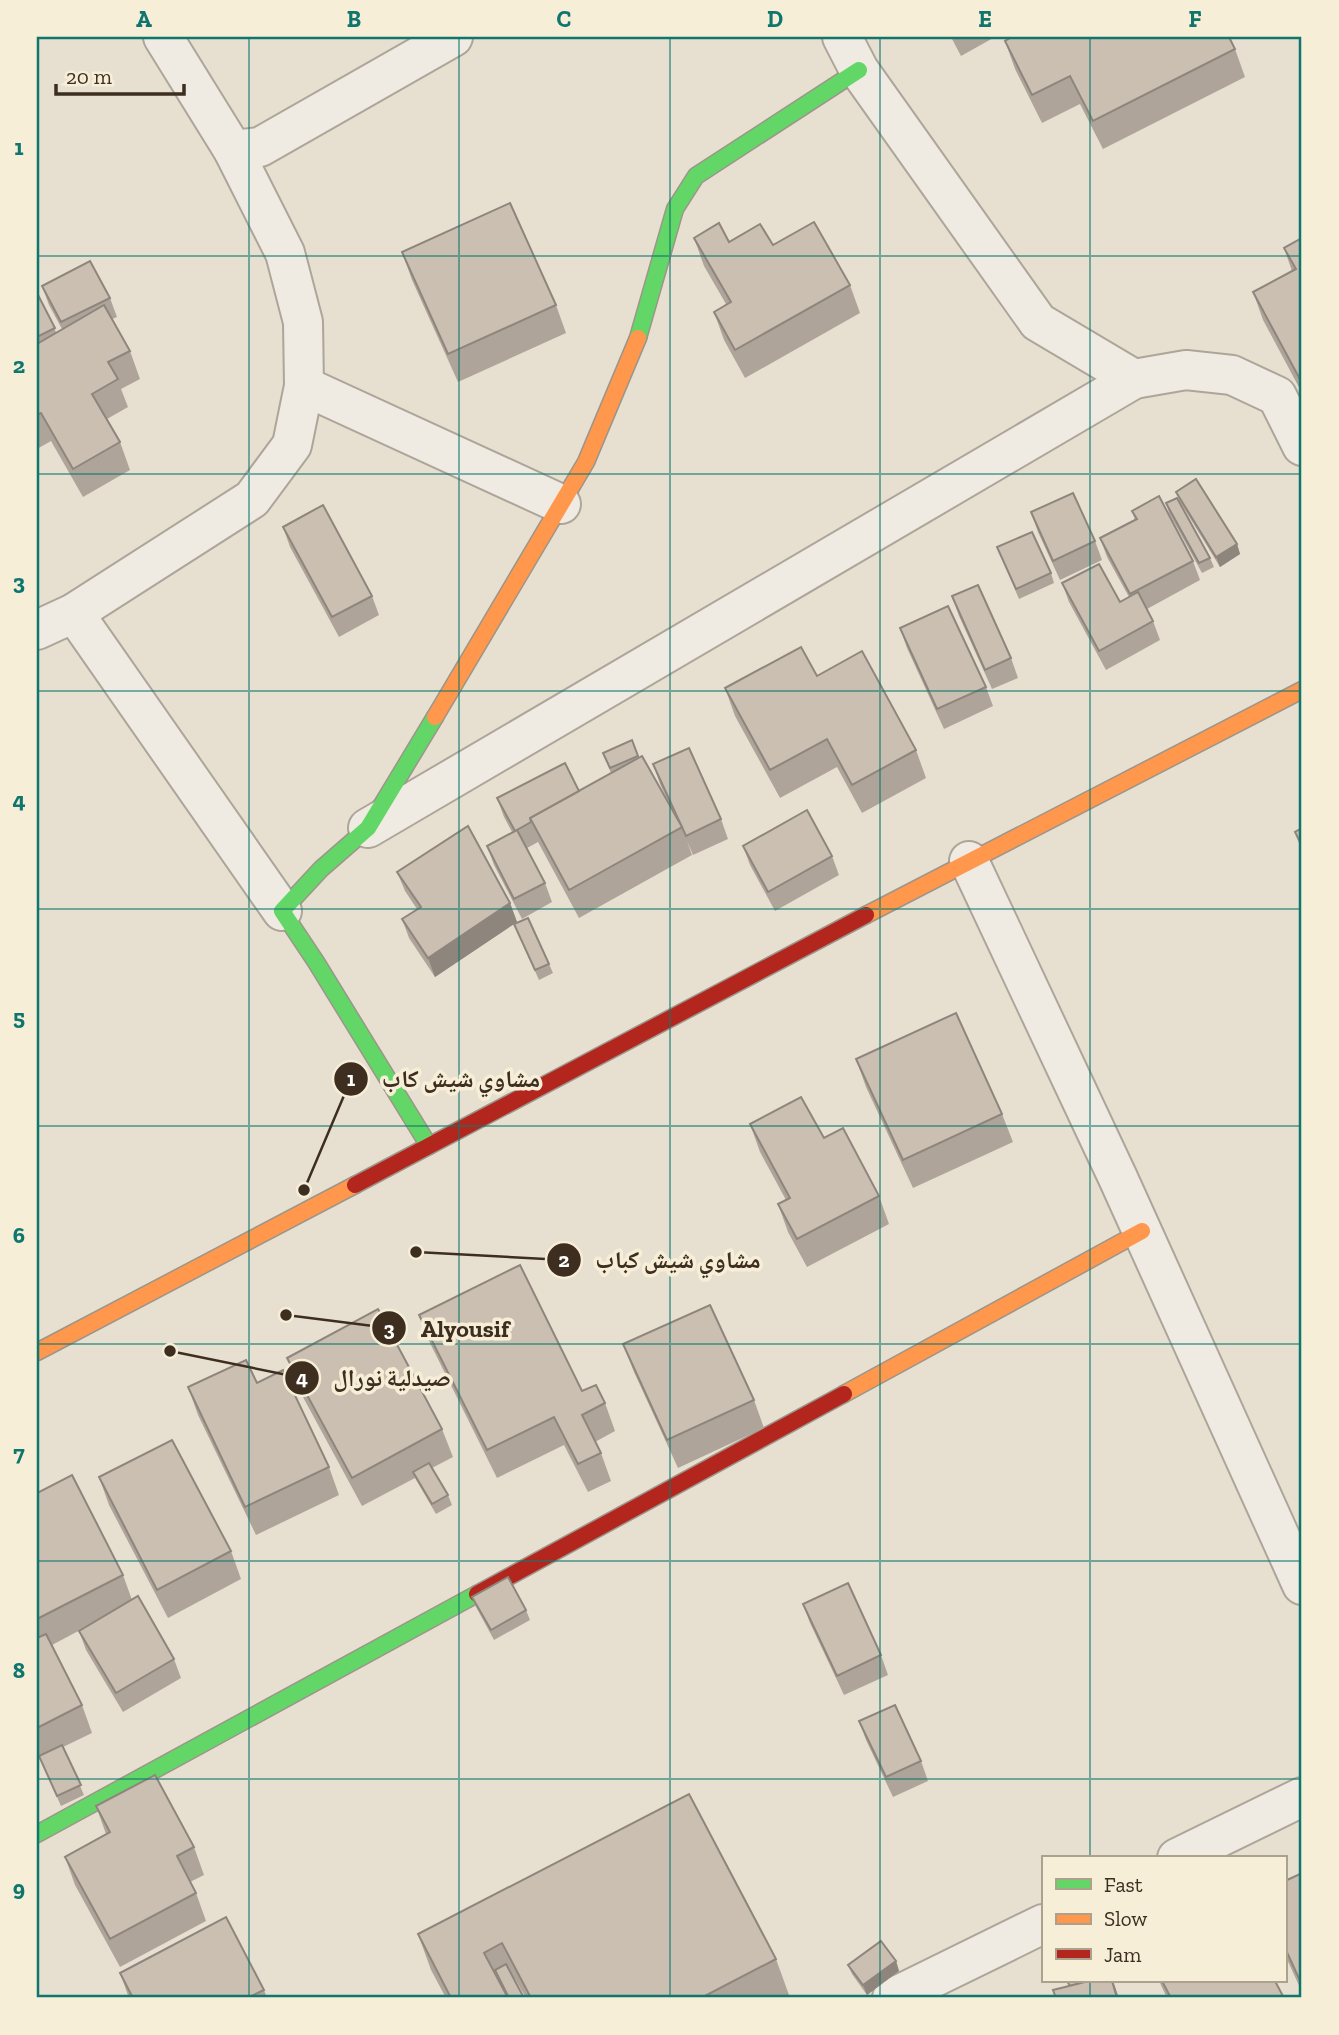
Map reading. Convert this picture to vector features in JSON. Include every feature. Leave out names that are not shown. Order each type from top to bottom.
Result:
[{"type":"street","points":[[37,629],[75,613],[251,499],[292,445],[304,386],[303,322],[285,253],[233,150],[163,37]]},
{"type":"street","points":[[233,150],[260,147],[453,37]]},
{"type":"street","points":[[368,828],[586,462],[638,338],[675,209],[696,176],[850,53],[1038,322],[1134,379]]},
{"type":"street","points":[[282,911],[321,869],[368,828],[1134,379],[1186,370],[1232,375],[1277,396],[1302,446]]},
{"type":"street","points":[[304,386],[561,503]]},
{"type":"street","points":[[75,613],[282,911],[429,1146]]},
{"type":"street","points":[[37,1352],[969,861],[1302,690]]},
{"type":"street","points":[[969,861],[1142,1231],[1302,1585]]},
{"type":"street","points":[[37,1834],[1142,1231]]},
{"type":"street","points":[[1181,1856],[1302,1797]]},
{"type":"street","points":[[892,1998],[1042,1924]]},
{"type":"building","points":[[1012,37],[1229,37],[1235,49],[1093,121],[1070,76],[1032,95],[1005,41]]},
{"type":"building","points":[[510,203],[556,305],[448,354],[402,252]]},
{"type":"building","points":[[814,222],[850,285],[735,350],[714,312],[731,302],[694,238],[719,223],[729,242],[760,224],[773,245]]},
{"type":"building","points":[[1302,238],[1302,383],[1253,292],[1296,269],[1284,248]]},
{"type":"building","points":[[90,261],[110,298],[61,322],[42,286]]},
{"type":"building","points":[[37,293],[55,328],[37,337]]},
{"type":"building","points":[[104,305],[130,351],[108,362],[118,379],[92,394],[120,442],[73,469],[41,413],[37,415],[37,344]]},
{"type":"building","points":[[1196,479],[1237,544],[1216,557],[1176,492]]},
{"type":"building","points":[[1073,493],[1095,541],[1053,561],[1031,512]]},
{"type":"building","points":[[1159,496],[1193,561],[1130,594],[1100,538],[1137,519],[1132,511]]},
{"type":"building","points":[[1177,498],[1210,558],[1199,563],[1166,503]]},
{"type":"building","points":[[323,505],[372,596],[332,617],[283,527]]},
{"type":"building","points":[[1032,532],[1051,573],[1016,589],[997,547]]},
{"type":"building","points":[[1099,564],[1120,602],[1138,592],[1153,621],[1099,651],[1062,583]]},
{"type":"building","points":[[978,585],[1011,658],[985,670],[952,596]]},
{"type":"building","points":[[948,606],[986,687],[937,709],[900,628]]},
{"type":"building","points":[[801,647],[817,676],[862,651],[916,750],[852,785],[827,739],[770,770],[725,688]]},
{"type":"building","points":[[632,740],[638,756],[610,768],[603,753]]},
{"type":"building","points":[[689,748],[721,819],[686,836],[653,764]]},
{"type":"building","points":[[642,756],[682,827],[569,890],[530,818]]},
{"type":"building","points":[[565,763],[579,791],[530,818],[531,822],[515,831],[497,798]]},
{"type":"building","points":[[807,810],[832,856],[768,892],[743,846]]},
{"type":"building","points":[[468,826],[510,903],[428,958],[402,919],[421,907],[397,872]]},
{"type":"building","points":[[1302,828],[1302,846],[1295,832]]},
{"type":"building","points":[[517,830],[545,883],[514,899],[487,846]]},
{"type":"building","points":[[528,918],[549,964],[535,970],[514,924]]},
{"type":"building","points":[[956,1013],[1002,1114],[903,1160],[856,1059]]},
{"type":"building","points":[[801,1097],[824,1138],[843,1128],[879,1196],[797,1239],[778,1204],[790,1198],[750,1124]]},
{"type":"building","points":[[520,1265],[582,1391],[596,1385],[605,1403],[582,1415],[601,1453],[578,1464],[554,1417],[487,1450],[419,1315]]},
{"type":"building","points":[[710,1305],[754,1400],[667,1440],[623,1344]]},
{"type":"building","points":[[378,1309],[442,1429],[352,1478],[287,1358]]},
{"type":"building","points":[[246,1360],[257,1383],[283,1370],[329,1467],[245,1507],[188,1387]]},
{"type":"building","points":[[172,1440],[231,1551],[157,1590],[99,1477]]},
{"type":"building","points":[[429,1463],[448,1495],[432,1504],[413,1472]]},
{"type":"building","points":[[72,1475],[123,1575],[37,1619],[37,1493]]},
{"type":"building","points":[[508,1577],[526,1610],[491,1630],[472,1597]]},
{"type":"building","points":[[848,1583],[881,1655],[837,1676],[803,1604]]},
{"type":"building","points":[[138,1596],[174,1659],[116,1693],[79,1631]]},
{"type":"building","points":[[46,1634],[82,1705],[37,1728],[37,1638]]},
{"type":"building","points":[[895,1705],[921,1761],[886,1777],[859,1721]]},
{"type":"building","points":[[62,1745],[81,1785],[57,1796],[39,1756]]},
{"type":"building","points":[[155,1775],[194,1847],[177,1856],[196,1893],[110,1939],[65,1857],[110,1832],[96,1806]]},
{"type":"building","points":[[689,1794],[776,1959],[701,1998],[531,1998],[502,1943],[484,1953],[508,1998],[451,1998],[418,1934]]},
{"type":"building","points":[[1302,1873],[1302,1985],[1286,1950],[1286,1881]]},
{"type":"building","points":[[226,1917],[264,1990],[247,1998],[133,1998],[120,1973]]},
{"type":"building","points":[[881,1941],[896,1961],[863,1985],[848,1965]]},
{"type":"building","points":[[506,1964],[524,1998],[509,1998],[495,1970]]},
{"type":"building","points":[[1068,1982],[1085,1982],[1070,1986]]},
{"type":"building","points":[[1085,1982],[1112,1982],[1117,1998],[1056,1998],[1053,1990]]},
{"type":"building","points":[[1163,1982],[1276,1982],[1284,1998],[1171,1998]]},
{"type":"traffic: fast","points":[[638,338],[675,209],[696,176],[859,70]]},
{"type":"traffic: fast","points":[[429,1146],[282,911],[321,869],[368,828],[435,717]]},
{"type":"traffic: fast","points":[[37,1834],[477,1594]]},
{"type":"traffic: slow","points":[[435,717],[586,462],[638,338]]},
{"type":"traffic: slow","points":[[866,915],[1302,690]]},
{"type":"traffic: slow","points":[[37,1352],[355,1185]]},
{"type":"traffic: slow","points":[[844,1394],[1142,1231]]},
{"type":"traffic: jam","points":[[355,1185],[866,915]]},
{"type":"traffic: jam","points":[[477,1594],[844,1394]]},
{"type":"place","name":"مشاوي شيش كاب","points":[[304,1190]]},
{"type":"place","name":"مشاوي شيش كباب","points":[[416,1252]]},
{"type":"place","name":"Alyousif","points":[[286,1315]]},
{"type":"place","name":"صيدلية نورال","points":[[170,1351]]}]
